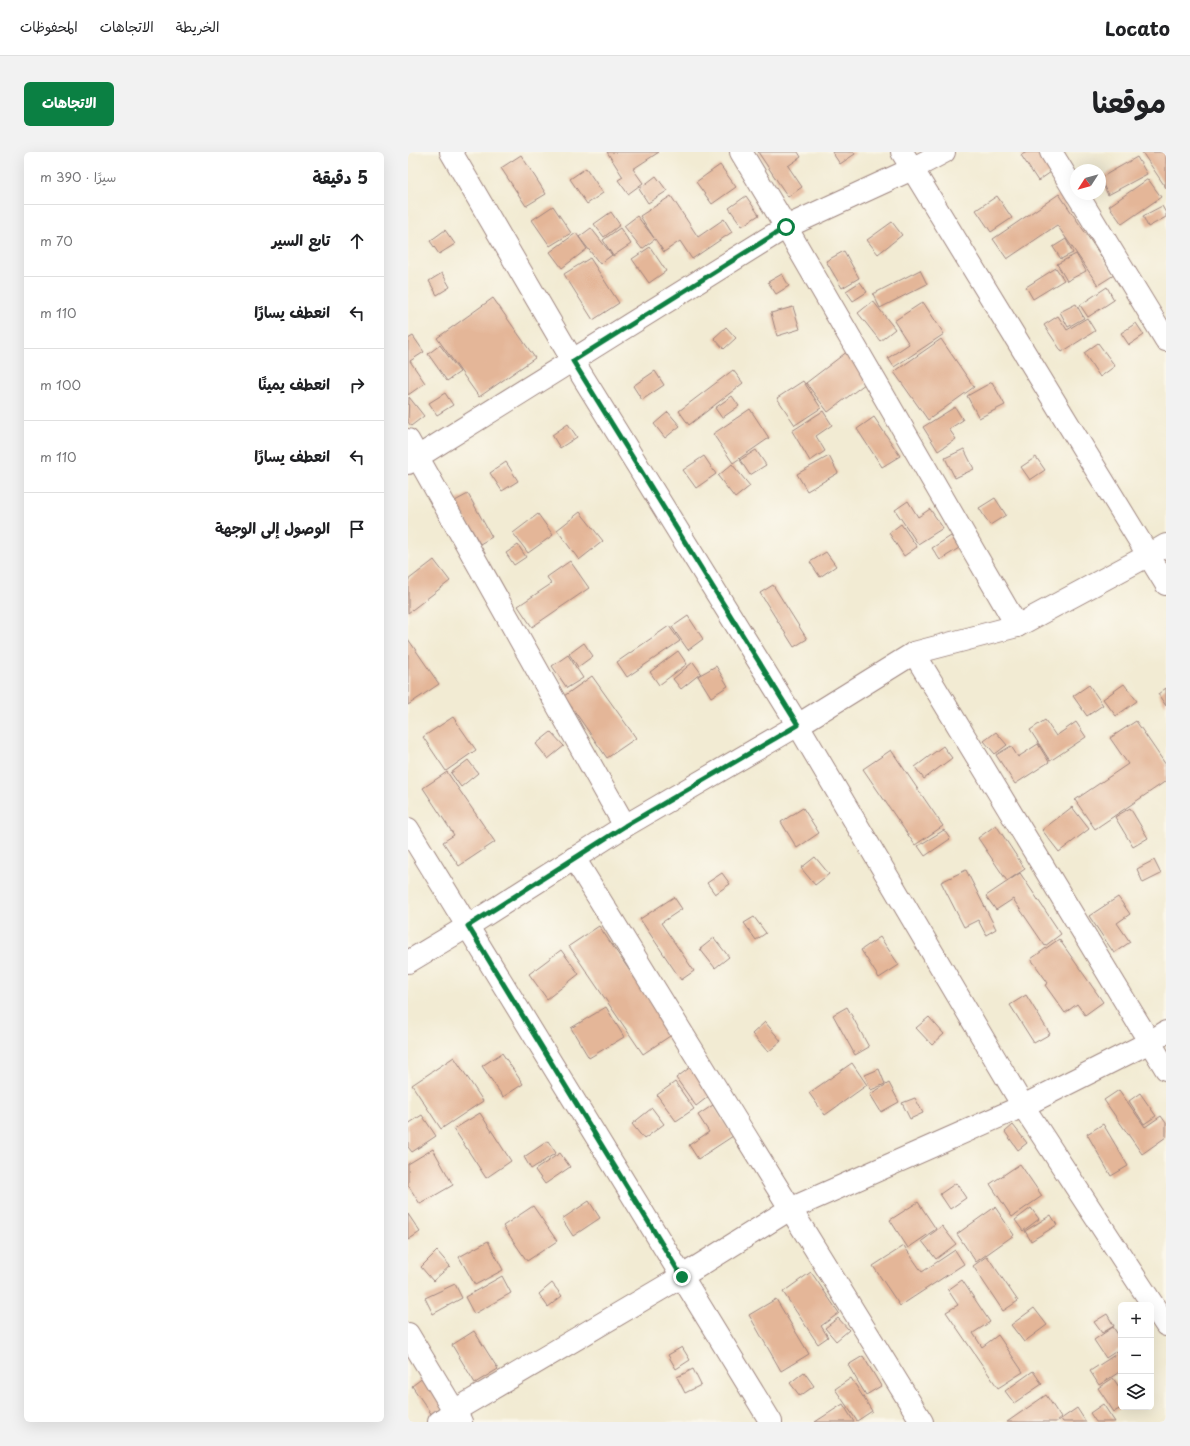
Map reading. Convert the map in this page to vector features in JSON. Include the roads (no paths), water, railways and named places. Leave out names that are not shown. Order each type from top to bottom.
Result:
[{"type":"street","points":[[451,152],[573,361],[798,725],[1023,1106],[1166,1325]]},
{"type":"street","points":[[741,152],[1017,626]]},
{"type":"street","points":[[625,826],[411,453],[573,361],[786,227],[907,160],[944,152]]},
{"type":"street","points":[[1051,152],[1070,183]]},
{"type":"street","points":[[907,160],[1157,550],[1166,584]]},
{"type":"street","points":[[1080,200],[1166,340]]},
{"type":"street","points":[[408,962],[468,926],[625,826],[798,725],[914,653],[1017,626],[1157,550]]},
{"type":"street","points":[[914,653],[1158,1037],[1166,1069]]},
{"type":"street","points":[[408,829],[771,1422]]},
{"type":"street","points":[[574,858],[922,1422]]},
{"type":"street","points":[[408,1334],[451,1418],[682,1277],[790,1209],[1023,1106],[1158,1037]]}]
